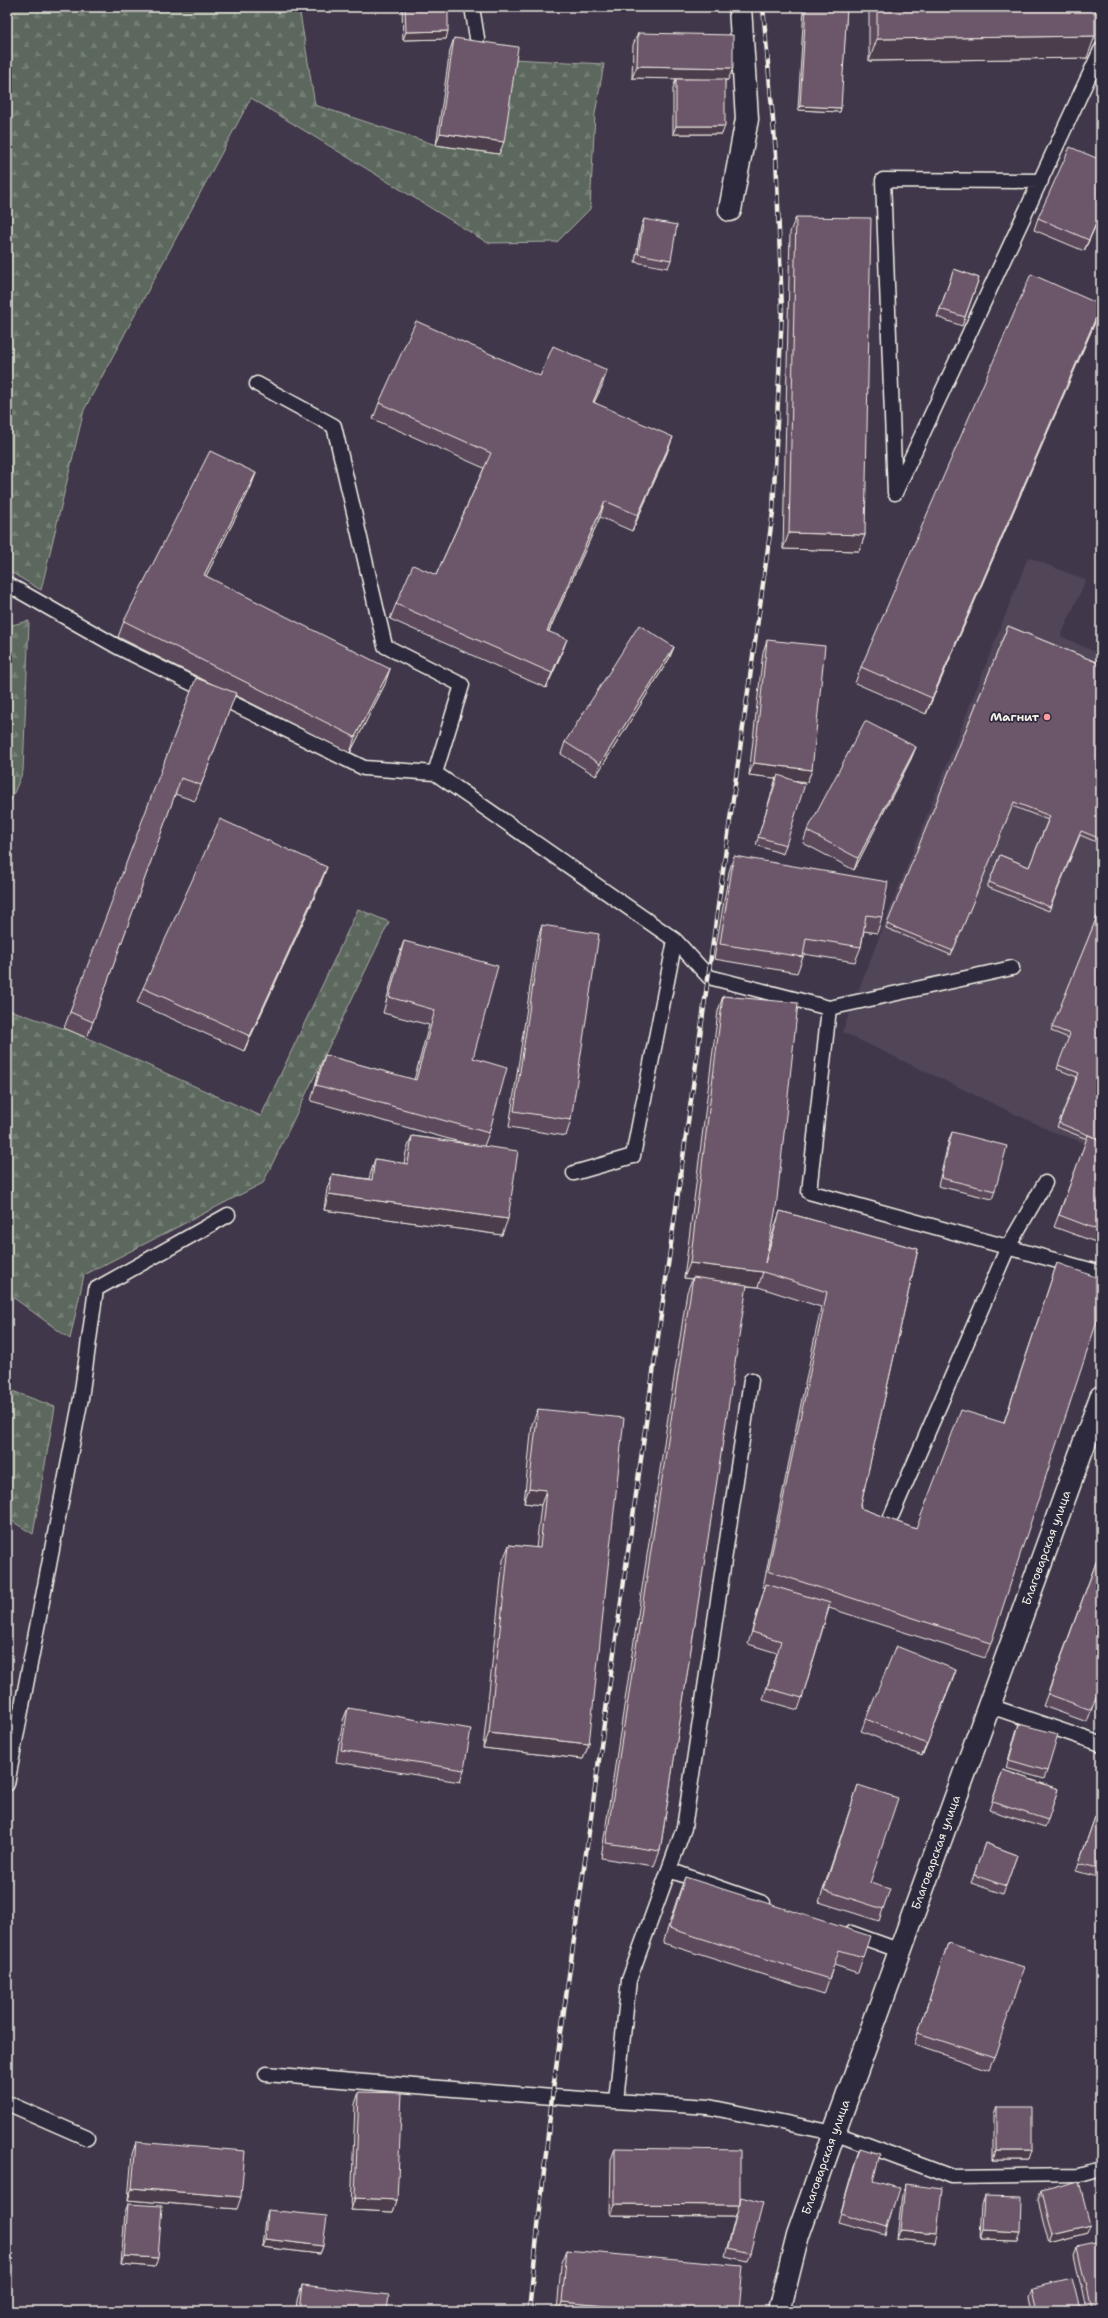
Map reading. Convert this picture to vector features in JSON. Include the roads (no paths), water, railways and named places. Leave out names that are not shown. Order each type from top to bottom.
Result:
[{"type":"street","points":[[730,210],[747,119],[740,7]]},
{"type":"street","name":"Благоварская улица","points":[[779,2311],[798,2235],[1101,1398]]},
{"type":"lane","points":[[472,7],[477,38]]},
{"type":"lane","points":[[1041,181],[883,180],[895,493],[1031,203],[1101,50]]},
{"type":"lane","points":[[257,384],[334,426],[385,646],[462,684],[435,773]]},
{"type":"lane","points":[[7,584],[118,647],[364,768],[435,773],[674,940],[709,977],[829,1008],[1012,968]]},
{"type":"lane","points":[[574,1173],[633,1156],[674,940]]},
{"type":"lane","points":[[829,1008],[809,1192],[1101,1273]]},
{"type":"lane","points":[[891,1517],[1008,1247],[1045,1183]]},
{"type":"lane","points":[[7,1784],[81,1398],[96,1289],[228,1215]]},
{"type":"lane","points":[[616,2100],[629,1980],[684,1828],[751,1380]]},
{"type":"lane","points":[[990,1706],[1101,1744]]},
{"type":"lane","points":[[669,1870],[775,1907]]},
{"type":"lane","points":[[836,1928],[901,1951]]},
{"type":"lane","points":[[266,2074],[709,2106],[834,2133],[952,2177],[1080,2175],[1101,2169]]},
{"type":"lane","points":[[7,2103],[87,2138]]},
{"type":"railway","points":[[529,2311],[552,2097],[773,512],[782,310],[776,154],[763,7]]},
{"type":"place","name":"Магнит","points":[[1047,717]]}]
